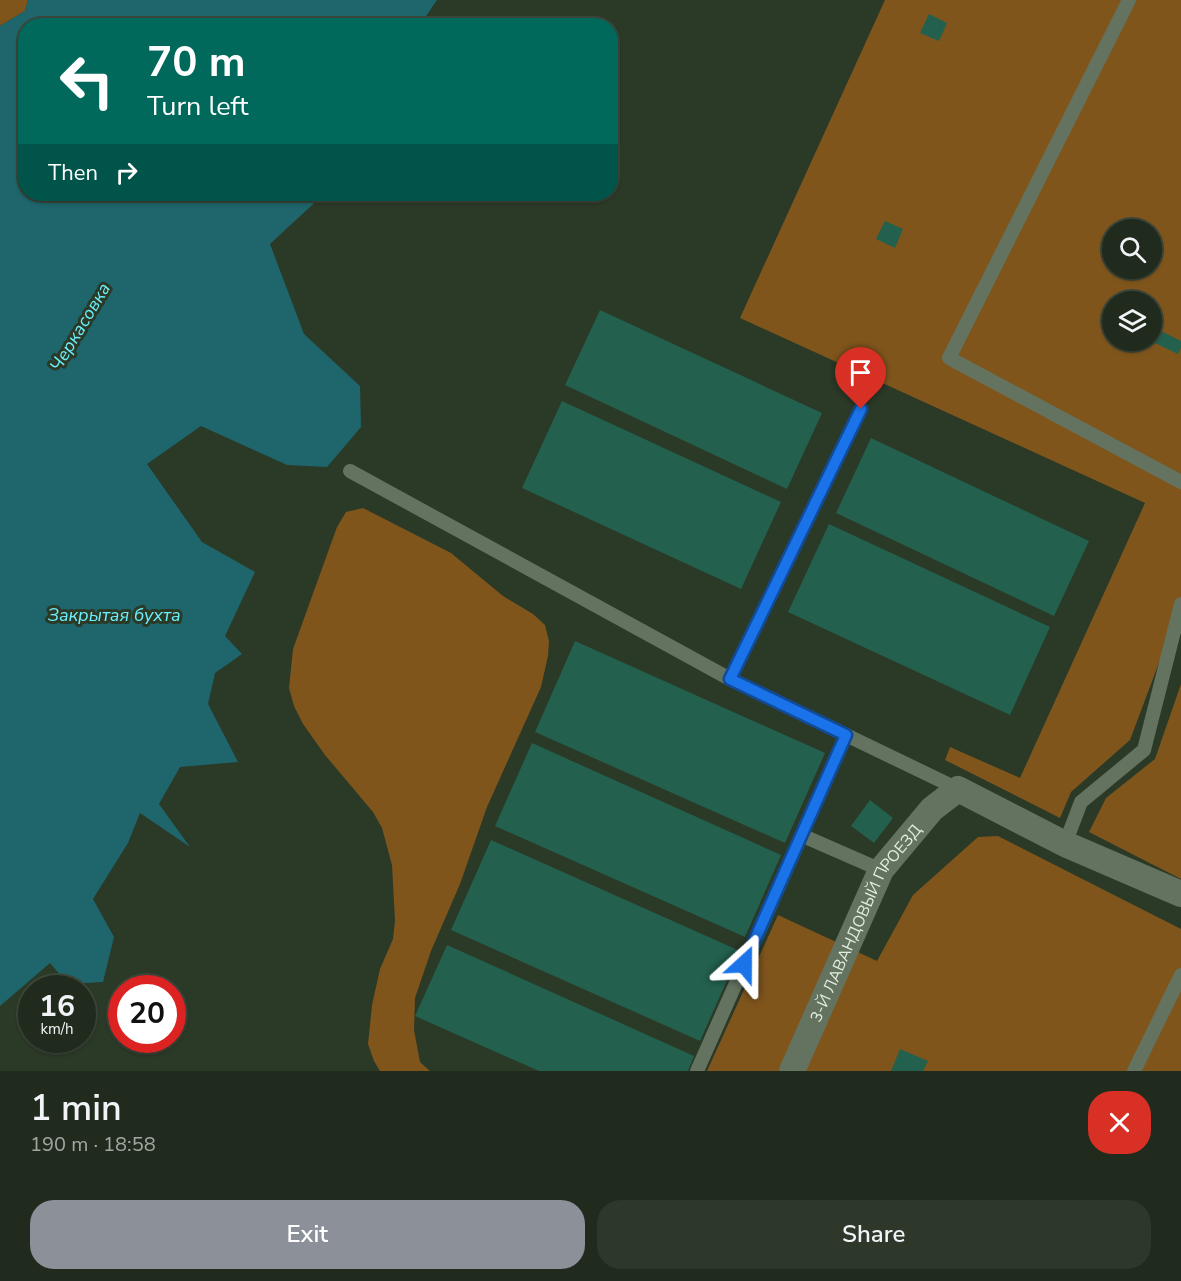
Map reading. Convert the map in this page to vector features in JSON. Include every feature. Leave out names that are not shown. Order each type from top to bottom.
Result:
[{"type":"street","points":[[958,789],[1065,844],[1181,894]]},
{"type":"street","name":"3-Й ЛАВАНДОВЫЙ ПРОЕЗД","points":[[792,1071],[881,870],[932,809],[958,789]]},
{"type":"lane","points":[[1129,0],[949,358],[1181,482]]},
{"type":"lane","points":[[730,679],[861,409]]},
{"type":"lane","points":[[350,471],[730,679],[958,789]]},
{"type":"lane","points":[[1065,844],[1082,802],[1144,750],[1181,604]]},
{"type":"lane","points":[[697,1071],[846,735]]},
{"type":"lane","points":[[801,835],[881,870]]},
{"type":"lane","points":[[1134,1071],[1181,975]]},
{"type":"shaded area","points":[[0,0],[28,0],[25,11],[0,26]]},
{"type":"shaded area","points":[[885,0],[1181,0],[1181,631],[1172,628],[1130,740],[1071,792],[1060,818],[945,760],[950,747],[1020,778],[1145,503],[740,318]]},
{"type":"shaded area","points":[[363,508],[451,553],[503,596],[533,614],[545,625],[549,641],[541,687],[487,807],[460,884],[431,951],[415,998],[414,1030],[420,1062],[430,1071],[380,1071],[374,1061],[368,1044],[372,1005],[380,969],[393,939],[395,921],[392,865],[382,828],[373,812],[325,755],[303,724],[294,706],[289,688],[293,649],[337,527],[346,512]]},
{"type":"shaded area","points":[[1181,684],[1181,879],[1089,832],[1106,798],[1155,759]]},
{"type":"shaded area","points":[[998,836],[1181,929],[1181,1071],[707,1071],[778,915],[877,961],[913,895],[978,837]]},
{"type":"water","points":[[28,0],[437,0],[425,18],[18,18],[18,201],[316,201],[270,244],[304,334],[360,386],[361,427],[327,467],[287,465],[201,426],[147,464],[202,542],[255,572],[225,636],[242,654],[215,673],[208,704],[238,762],[180,767],[159,804],[190,847],[140,813],[128,843],[93,899],[114,937],[103,982],[96,982],[96,975],[60,975],[50,963],[36,975],[18,975],[18,991],[0,1006],[0,26],[25,11]]},
{"type":"building","points":[[929,14],[947,23],[939,41],[920,33]]},
{"type":"building","points":[[885,221],[903,229],[895,248],[876,239]]},
{"type":"building","points":[[600,310],[822,413],[787,489],[565,385]]},
{"type":"building","points":[[1162,332],[1181,341],[1178,354],[1162,346]]},
{"type":"building","points":[[562,401],[781,502],[741,589],[522,488]]},
{"type":"building","points":[[871,438],[1089,541],[1054,616],[836,513]]},
{"type":"building","points":[[829,524],[1050,627],[1010,715],[788,612]]},
{"type":"building","points":[[575,641],[825,753],[785,843],[535,732]]},
{"type":"building","points":[[532,743],[781,855],[745,937],[495,826]]},
{"type":"building","points":[[870,800],[893,818],[874,843],[851,826]]},
{"type":"building","points":[[491,840],[740,951],[700,1041],[451,930]]},
{"type":"building","points":[[447,945],[694,1056],[688,1071],[539,1071],[415,1016]]},
{"type":"building","points":[[900,1049],[928,1061],[923,1071],[891,1071]]},
{"type":"route","points":[[744,964],[846,735],[730,679],[861,409]]},
{"type":"water label","name":"Черкасовка","points":[[80,327]]},
{"type":"water label","name":"Закрытая бухта","points":[[114,615]]}]
